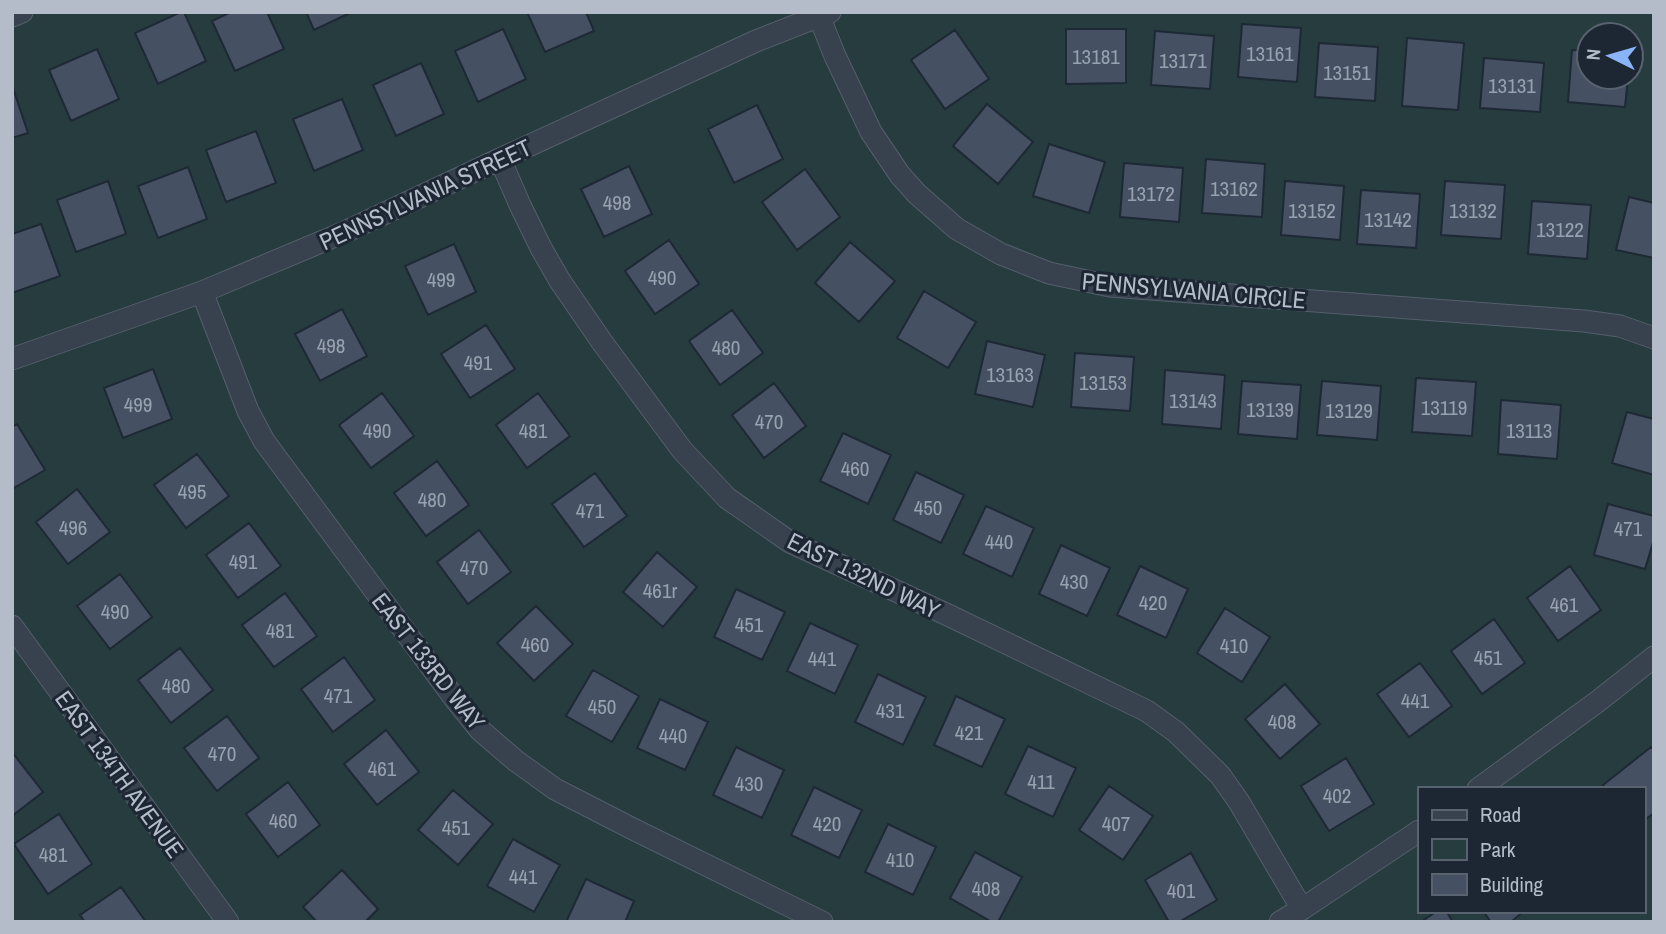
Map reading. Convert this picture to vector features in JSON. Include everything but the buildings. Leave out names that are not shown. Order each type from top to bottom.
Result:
[{"type":"street","points":[[12,16],[22,12]]},
{"type":"street","name":"PENNSYLVANIA STREET","points":[[12,359],[202,292],[348,231],[756,41],[825,14]]},
{"type":"street","name":"PENNSYLVANIA CIRCLE","points":[[825,14],[835,56],[871,132],[900,175],[937,213],[979,242],[1049,273],[1110,286],[1584,321],[1620,327],[1654,338]]},
{"type":"street","name":"EAST 132ND WAY","points":[[500,159],[541,248],[560,281],[682,450],[727,498],[790,542],[1147,711],[1176,732],[1220,775],[1240,802],[1303,909]]},
{"type":"street","name":"EAST 133RD WAY","points":[[202,292],[248,411],[264,441],[480,730],[516,761],[555,789],[822,922]]},
{"type":"street","name":"EAST 134TH AVENUE","points":[[12,626],[228,922]]},
{"type":"street","points":[[1481,787],[1654,657]]},
{"type":"street","points":[[1280,922],[1418,832]]},
{"type":"green space","points":[[12,12],[1654,12],[1654,922],[12,922]]}]
